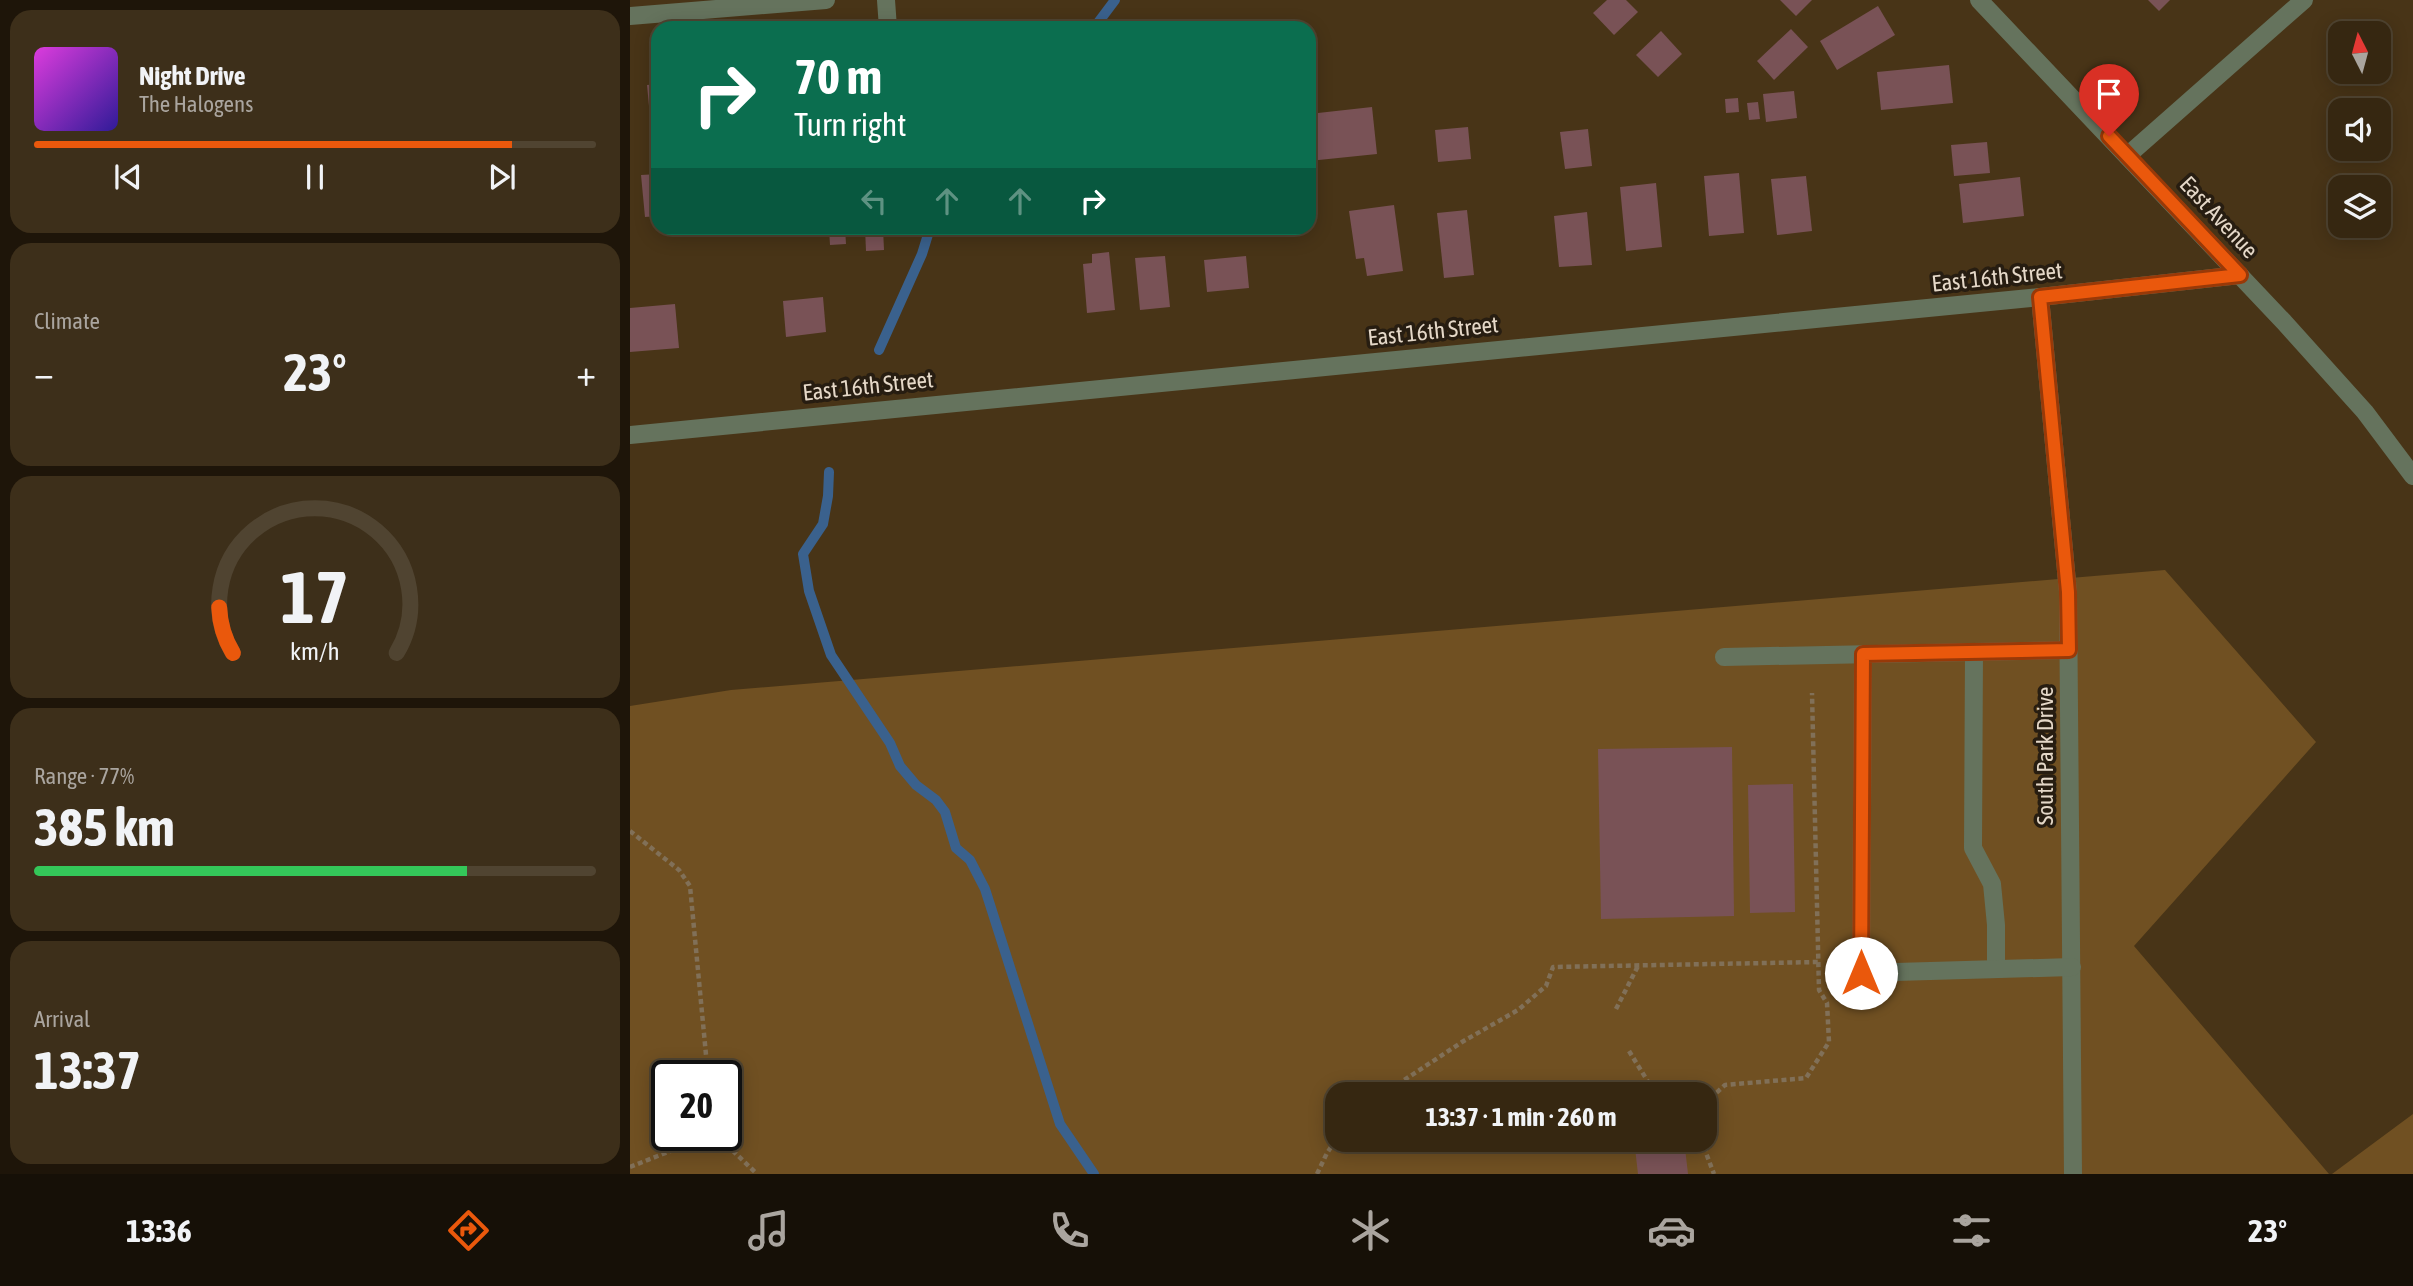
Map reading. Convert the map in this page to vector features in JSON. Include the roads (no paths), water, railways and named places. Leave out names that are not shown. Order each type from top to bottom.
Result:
[{"type":"street","points":[[630,16],[826,0]]},
{"type":"street","points":[[886,0],[888,21]]},
{"type":"street","name":"East Avenue","points":[[1979,0],[2240,275],[2365,412],[2413,476]]},
{"type":"street","points":[[2127,156],[2304,0]]},
{"type":"street","name":"East 16th Street","points":[[630,435],[2040,297],[2240,275]]},
{"type":"street","name":"South Park Drive","points":[[2040,297],[2068,592],[2073,1174]]},
{"type":"street","points":[[1724,657],[2069,650]]},
{"type":"street","points":[[1974,652],[1973,848],[1992,884],[1997,969]]},
{"type":"street","points":[[1863,654],[1861,973],[2072,967]]},
{"type":"waterway","points":[[1099,21],[1115,0]]},
{"type":"waterway","points":[[879,350],[928,235]]},
{"type":"waterway","points":[[829,472],[823,524],[803,554],[809,591],[831,655],[890,743],[900,766],[945,812],[956,848],[970,860],[985,889],[1060,1124],[1094,1174]]}]
